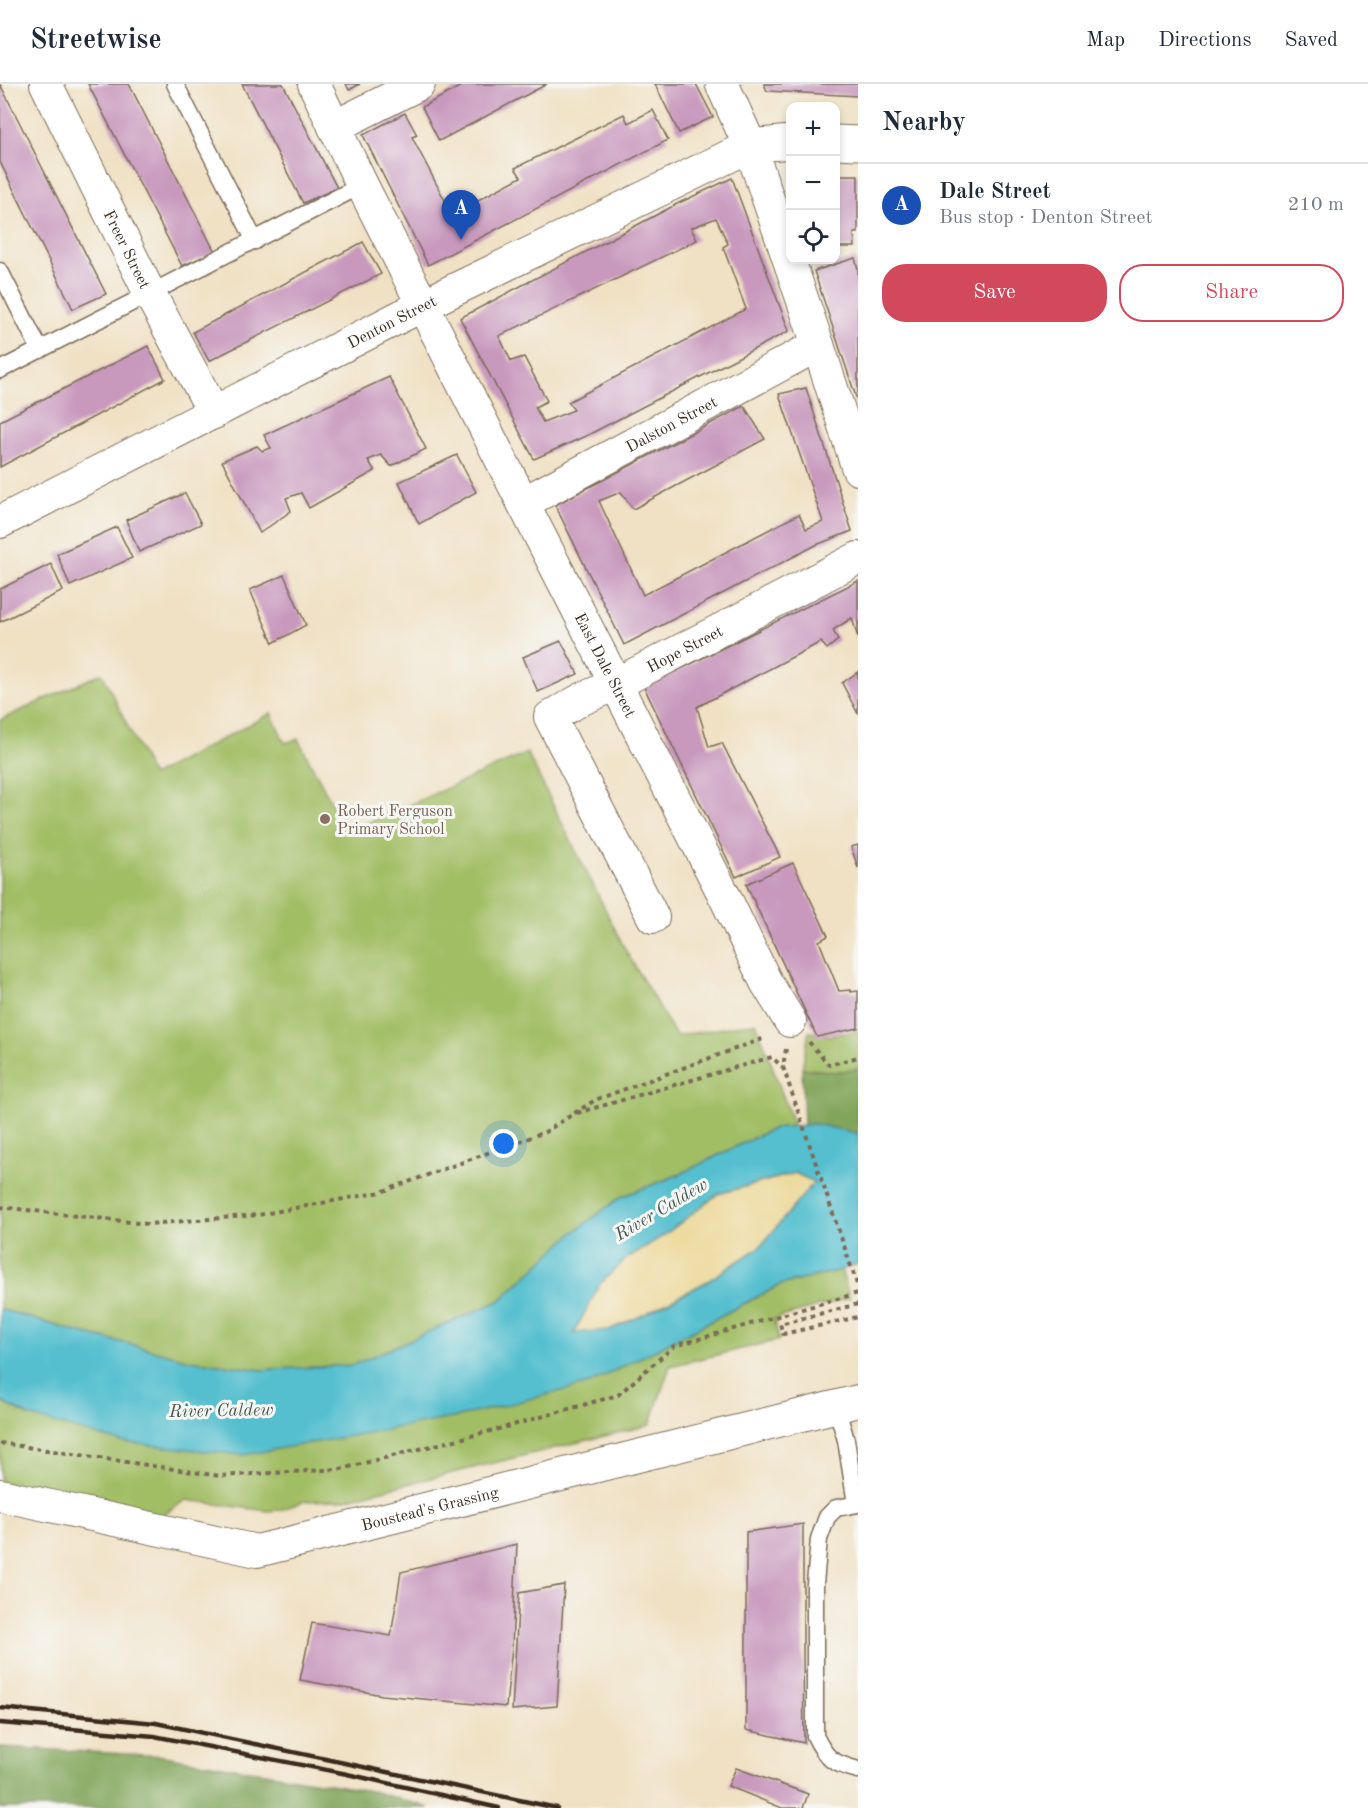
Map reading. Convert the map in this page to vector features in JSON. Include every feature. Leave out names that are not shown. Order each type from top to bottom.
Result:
[{"type":"street","name":"Freer Street","points":[[46,84],[150,294],[214,412]]},
{"type":"street","name":"East Dale Street","points":[[314,84],[362,185],[725,897],[766,982],[790,1021]]},
{"type":"street","points":[[334,127],[419,84]]},
{"type":"street","points":[[722,84],[750,146],[858,469]]},
{"type":"street","name":"Denton Street","points":[[0,522],[423,305],[750,146],[786,142]]},
{"type":"street","points":[[840,142],[858,143]]},
{"type":"street","name":"Dalston Street","points":[[523,503],[818,345]]},
{"type":"street","name":"Hope Street","points":[[653,916],[550,717],[858,558]]},
{"type":"street","name":"Boustead's Grassing","points":[[0,1495],[257,1551],[847,1403]]},
{"type":"lane","points":[[175,84],[255,240]]},
{"type":"lane","points":[[0,370],[362,185]]},
{"type":"lane","points":[[0,271],[40,350]]},
{"type":"lane","points":[[847,1403],[846,1440],[857,1504],[836,1508],[827,1517],[819,1539],[815,1584],[815,1736],[825,1754],[839,1765],[858,1770]]},
{"type":"path","points":[[0,1207],[148,1224],[258,1215],[381,1192],[545,1132],[595,1100],[763,1039],[790,1021],[829,1065],[858,1057]]},
{"type":"path","points":[[572,1115],[772,1057],[783,1067],[858,1287]]},
{"type":"path","points":[[0,1443],[220,1476],[341,1469],[506,1427],[618,1395],[674,1346],[858,1293]]},
{"type":"path","points":[[858,1304],[780,1324],[783,1334],[858,1317]]},
{"type":"green space","name":"Robert Ferguson Primary School","points":[[102,673],[152,776],[271,713],[285,743],[298,739],[347,832],[527,753],[627,953],[676,1036],[756,1022],[794,1126],[774,1128],[678,1175],[621,1197],[573,1233],[499,1301],[353,1365],[261,1370],[189,1360],[77,1332],[0,1309],[0,720]]},
{"type":"green space","points":[[858,1031],[858,1069],[833,1072],[802,1068],[809,1032],[829,1036]]},
{"type":"green space","points":[[802,1068],[833,1072],[858,1069],[858,1132],[815,1124],[804,1125]]},
{"type":"green space","points":[[841,1270],[850,1298],[774,1319],[779,1340],[670,1366],[650,1425],[341,1500],[305,1501],[280,1510],[268,1511],[186,1500],[160,1516],[0,1482],[0,1401],[29,1416],[589,1384],[780,1285]]},
{"type":"green space","points":[[0,1747],[164,1756],[371,1791],[430,1808],[0,1808]]},
{"type":"sand","points":[[795,1173],[815,1182],[760,1247],[708,1281],[641,1316],[609,1330],[574,1333],[600,1283],[627,1258],[663,1236],[718,1194]]},
{"type":"water","name":"River Caldew","points":[[815,1124],[858,1132],[858,1264],[780,1285],[589,1384],[458,1417],[243,1455],[121,1442],[29,1416],[0,1401],[0,1309],[77,1332],[189,1360],[261,1370],[353,1365],[499,1301],[573,1233],[621,1197],[678,1175],[774,1128]],"holes":[[[795,1173],[814,1182],[760,1247],[708,1281],[609,1330],[574,1333],[600,1284],[627,1258],[663,1236],[718,1194]]]},
{"type":"building","points":[[0,84],[106,294],[73,309],[0,162]]},
{"type":"building","points":[[88,84],[129,84],[215,252],[182,266]]},
{"type":"building","points":[[242,84],[283,84],[337,188],[303,203]]},
{"type":"building","points":[[346,84],[360,84],[349,90]]},
{"type":"building","points":[[465,84],[547,84],[439,141],[422,107]]},
{"type":"building","points":[[655,84],[696,84],[713,117],[679,133]]},
{"type":"building","points":[[764,84],[858,84],[858,96],[767,91]]},
{"type":"building","points":[[653,110],[668,140],[428,265],[363,135],[405,113],[417,135],[412,137],[452,214],[521,177],[515,168],[624,114],[628,123]]},
{"type":"building","points":[[840,175],[858,175],[858,233],[854,233],[855,247],[840,247]]},
{"type":"building","points":[[732,178],[789,331],[588,435],[534,459],[460,318],[679,203]],"holes":[[[716,218],[728,244],[723,247],[746,309],[568,402],[574,410],[543,422],[535,407],[547,401],[524,357],[511,361],[499,336],[697,240],[691,228]]]},
{"type":"building","points":[[363,242],[381,274],[209,361],[193,332]]},
{"type":"building","points":[[855,258],[858,269],[858,403],[814,271]]},
{"type":"building","points":[[148,346],[165,379],[0,467],[0,421]]},
{"type":"building","points":[[389,377],[426,449],[391,466],[381,455],[368,460],[375,471],[309,508],[301,493],[286,498],[291,511],[260,533],[222,461],[257,446],[262,451],[271,448],[264,435]]},
{"type":"building","points":[[806,388],[852,531],[816,545],[624,645],[555,505],[744,406],[765,439],[633,509],[621,492],[599,501],[643,595],[799,514],[806,529],[823,522],[779,394]]},
{"type":"building","points":[[457,455],[476,492],[419,524],[399,482]]},
{"type":"building","points":[[185,493],[201,524],[139,552],[126,520]]},
{"type":"building","points":[[117,527],[132,558],[70,586],[57,554]]},
{"type":"building","points":[[51,564],[63,591],[0,622],[0,589]]},
{"type":"building","points":[[284,575],[306,625],[273,643],[250,590]]},
{"type":"building","points":[[858,581],[858,638],[852,618],[833,630],[838,640],[827,649],[821,642],[697,707],[709,747],[722,743],[780,857],[736,877],[644,687]]},
{"type":"building","points":[[561,641],[578,674],[538,692],[523,657]]},
{"type":"building","points":[[858,672],[858,714],[842,683]]},
{"type":"building","points":[[858,845],[858,868],[851,847]]},
{"type":"building","points":[[793,863],[828,936],[819,941],[839,991],[858,991],[858,1028],[817,1037],[746,884]]},
{"type":"building","points":[[803,1524],[804,1743],[746,1730],[746,1532]]},
{"type":"building","points":[[517,1544],[512,1646],[506,1707],[382,1695],[300,1680],[312,1623],[391,1636],[401,1572]]},
{"type":"building","points":[[564,1585],[557,1706],[512,1710],[519,1593]]},
{"type":"building","points":[[736,1768],[808,1794],[803,1808],[782,1808],[728,1786]]},
{"type":"railway","points":[[0,1708],[156,1723],[557,1808]]},
{"type":"railway","points":[[0,1723],[154,1736],[347,1774],[499,1808]]},
{"type":"place","name":"Dale Street","points":[[461,240]]},
{"type":"place","name":"Robert Ferguson Primary School","points":[[325,819]]}]
